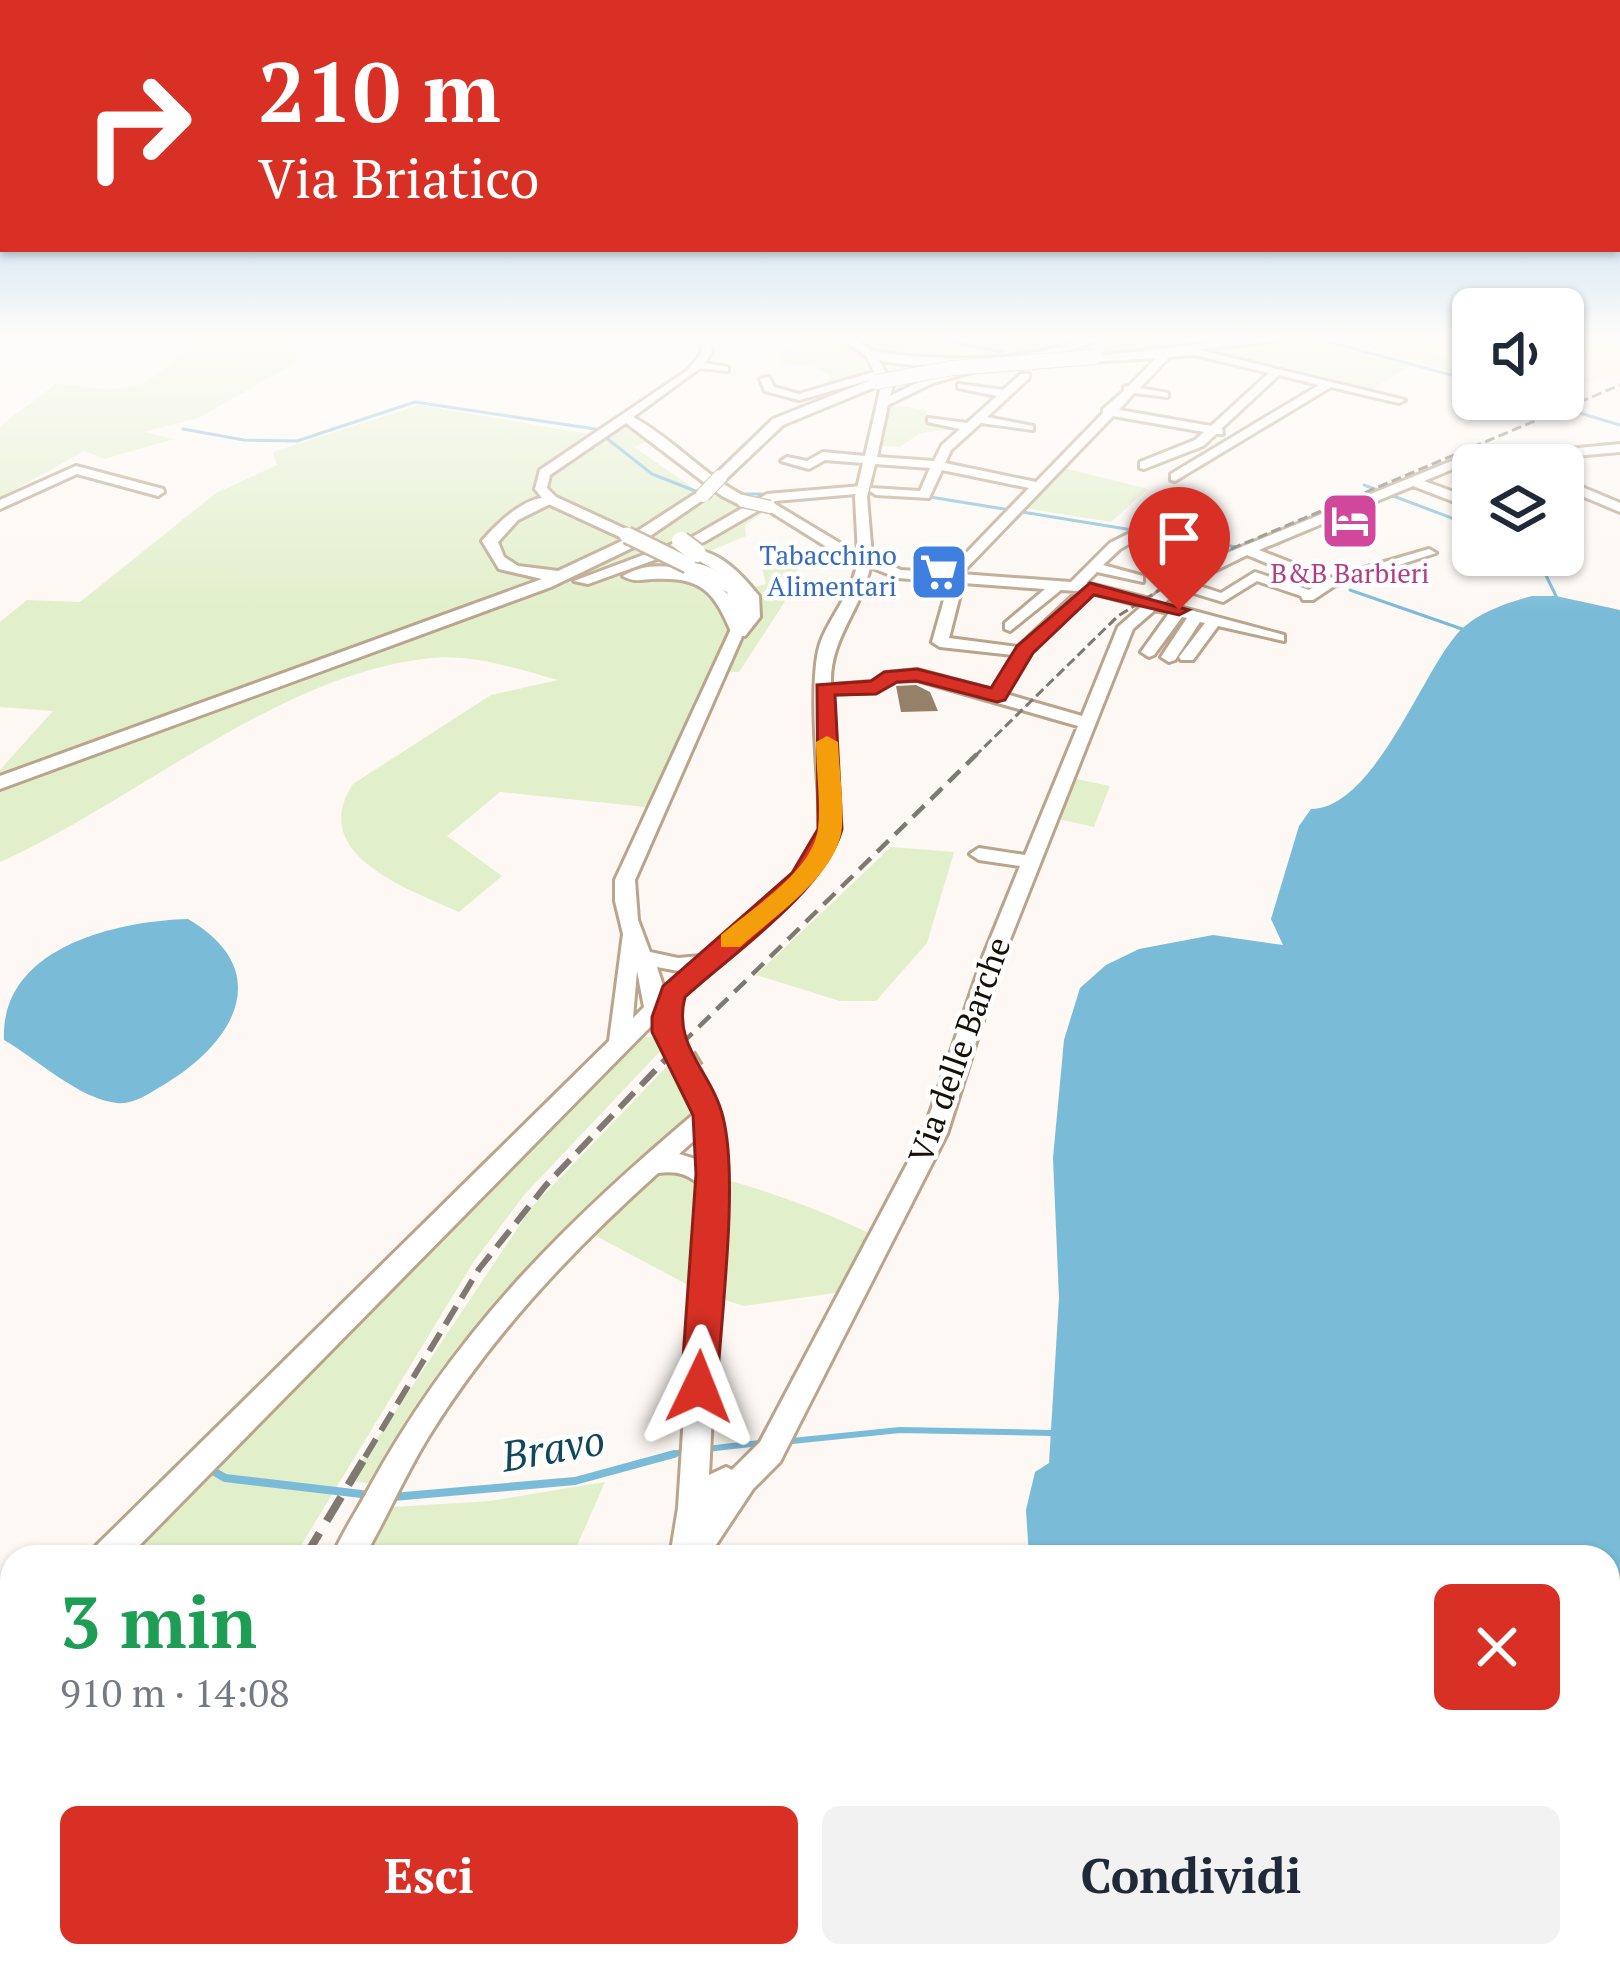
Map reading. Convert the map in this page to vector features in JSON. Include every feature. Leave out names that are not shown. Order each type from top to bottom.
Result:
[{"type":"main road","points":[[0,783],[578,569],[697,500],[730,492],[773,430]]},
{"type":"main road","points":[[391,642],[516,604],[699,539],[772,497],[860,493]]},
{"type":"main road","points":[[551,500],[513,517],[490,541],[498,560],[512,571],[537,575],[578,569]]},
{"type":"main road","points":[[697,500],[670,532],[693,559],[729,572],[751,596],[751,617],[739,632]]},
{"type":"main road","points":[[487,606],[513,586],[512,571]]},
{"type":"main road","points":[[516,604],[666,573],[722,590],[733,604],[739,632]]},
{"type":"street","points":[[603,430],[544,472],[541,489],[551,500],[693,559]]},
{"type":"street","points":[[643,430],[730,492],[770,507],[883,571],[1083,587],[1279,638]]},
{"type":"street","points":[[119,1545],[652,1022],[706,963],[800,879],[825,846],[830,829],[828,643],[858,593],[865,562],[860,493],[875,430]]},
{"type":"street","points":[[860,493],[924,495],[935,464],[968,430]]},
{"type":"street","points":[[1012,442],[1027,430]]},
{"type":"street","points":[[1023,652],[940,642],[954,578],[1089,430]]},
{"type":"street","points":[[1144,465],[1199,442],[1215,430],[1241,436]]},
{"type":"street","points":[[1174,477],[1251,430]]},
{"type":"street","name":"Via delle Barche","points":[[1584,451],[1620,448]]},
{"type":"street","points":[[1598,450],[1620,458]]},
{"type":"street","points":[[787,461],[872,459],[935,464],[1037,486]]},
{"type":"street","name":"Via delle Barche","points":[[695,1545],[731,1489],[770,1452],[935,1134],[1030,862],[1112,652],[1150,605],[1178,584],[1452,465]]},
{"type":"street","points":[[0,505],[76,470],[158,491]]},
{"type":"street","points":[[1412,481],[1452,496]]},
{"type":"street","points":[[1584,492],[1620,508]]},
{"type":"street","points":[[997,696],[1023,652],[1083,587],[1093,567],[1136,534]]},
{"type":"street","points":[[1248,550],[1329,583]]},
{"type":"street","points":[[1178,584],[1222,598],[1255,576],[1310,596],[1329,583],[1429,553]]},
{"type":"street","points":[[1093,567],[1138,579]]},
{"type":"street","points":[[1010,626],[1058,585]]},
{"type":"street","points":[[1149,652],[1179,610]]},
{"type":"street","points":[[1197,614],[1178,657],[1215,620]]},
{"type":"street","points":[[652,1022],[636,948],[622,910],[632,861],[739,632]]},
{"type":"street","points":[[825,690],[876,687],[892,676],[937,677],[1087,723]]},
{"type":"street","points":[[979,854],[1030,862]]},
{"type":"street","points":[[636,948],[678,965],[706,963]]},
{"type":"street","points":[[625,987],[636,948]]},
{"type":"street","points":[[625,987],[690,1072],[708,1115],[711,1180],[688,1545]]},
{"type":"street","points":[[625,987],[652,1022]]},
{"type":"street","points":[[354,1545],[419,1426],[524,1288],[708,1115]]},
{"type":"street","points":[[667,1156],[710,1146]]},
{"type":"street","points":[[667,1156],[695,1166],[711,1180]]},
{"type":"street","points":[[693,1505],[731,1489],[696,1456]]},
{"type":"green space","points":[[0,430],[153,430],[144,432],[174,439],[104,459],[84,451],[0,498]]},
{"type":"green space","points":[[342,430],[564,430],[595,435],[603,430],[645,430],[657,437],[634,447],[703,495],[733,496],[764,512],[745,525],[746,536],[705,553],[749,588],[766,584],[760,561],[801,562],[784,603],[739,672],[720,672],[655,808],[500,792],[447,836],[502,876],[459,912],[370,866],[353,850],[343,831],[342,809],[353,784],[491,695],[558,680],[479,660],[432,658],[376,668],[320,687],[210,743],[0,862],[0,770],[53,711],[0,707],[0,622],[27,600],[80,602],[216,493],[277,465],[273,452]]},
{"type":"green space","points":[[879,430],[947,430],[920,433],[900,447],[875,446]]},
{"type":"green space","points":[[1056,466],[1148,489],[1111,522],[1018,507]]},
{"type":"green space","points":[[1072,778],[1110,786],[1094,827],[1054,818]]},
{"type":"green space","points":[[891,847],[954,852],[927,943],[876,1001],[840,1001],[756,975]]},
{"type":"green space","points":[[652,1036],[666,1045],[525,1194],[474,1261],[301,1545],[119,1545],[620,1044]]},
{"type":"green space","points":[[674,1059],[708,1115],[653,1163],[765,1191],[871,1234],[841,1292],[744,1306],[703,1293],[581,1228],[555,1252],[388,1485],[349,1481],[531,1208]]},
{"type":"green space","points":[[605,1482],[577,1545],[354,1545],[376,1508],[490,1501]]},
{"type":"water","points":[[1532,596],[1556,596],[1620,610],[1620,1545],[1028,1545],[1026,1510],[1035,1472],[1049,1463],[1059,1298],[1053,1158],[1064,1040],[1080,988],[1106,965],[1139,949],[1213,935],[1283,945],[1271,919],[1299,826],[1311,809],[1334,803],[1355,787],[1394,737],[1457,634],[1492,610]]},
{"type":"water","points":[[188,919],[216,940],[232,962],[238,984],[225,1029],[186,1070],[140,1098],[117,1103],[73,1086],[4,1040],[8,1008],[21,982],[42,961],[98,933]]},
{"type":"building","points":[[916,685],[930,692],[938,711],[901,712],[896,686]]},
{"type":"waterway","points":[[187,430],[244,440],[297,441],[331,430]]},
{"type":"waterway","points":[[596,430],[652,474],[698,492]]},
{"type":"waterway","points":[[1364,485],[1452,518]]},
{"type":"waterway","points":[[739,494],[762,494]]},
{"type":"waterway","points":[[924,496],[1243,548]]},
{"type":"waterway","points":[[1546,576],[1556,596]]},
{"type":"waterway","points":[[1350,590],[1462,629]]},
{"type":"waterway","name":"Bravo","points":[[792,1441],[900,1430],[1051,1433]]},
{"type":"waterway","name":"Bravo","points":[[706,1449],[760,1443]]},
{"type":"waterway","name":"Bravo","points":[[663,1457],[682,1452]]},
{"type":"waterway","name":"Bravo","points":[[663,1457],[674,1454]]},
{"type":"waterway","name":"Bravo","points":[[393,1497],[575,1481],[663,1457]]},
{"type":"waterway","name":"Bravo","points":[[213,1471],[225,1478],[370,1495]]},
{"type":"railway","points":[[974,757],[1118,616],[1212,557],[1514,430]]},
{"type":"railway","points":[[665,1060],[977,754]]},
{"type":"railway","points":[[365,1457],[479,1269],[546,1185],[665,1060]]},
{"type":"railway","points":[[312,1545],[367,1454]]},
{"type":"slow traffic","points":[[731,941],[800,879],[825,846],[830,829],[827,742]]},
{"type":"place","name":"B&B Barbieri","points":[[1350,521]]},
{"type":"place","name":"Tabacchino Alimentari","points":[[939,572]]},
{"type":"route","points":[[699,1387],[712,1174],[708,1115],[666,1032],[666,1017],[672,993],[800,879],[825,846],[830,829],[825,690],[876,687],[884,678],[917,675],[997,696],[1024,650],[1090,588],[1179,610]]}]
